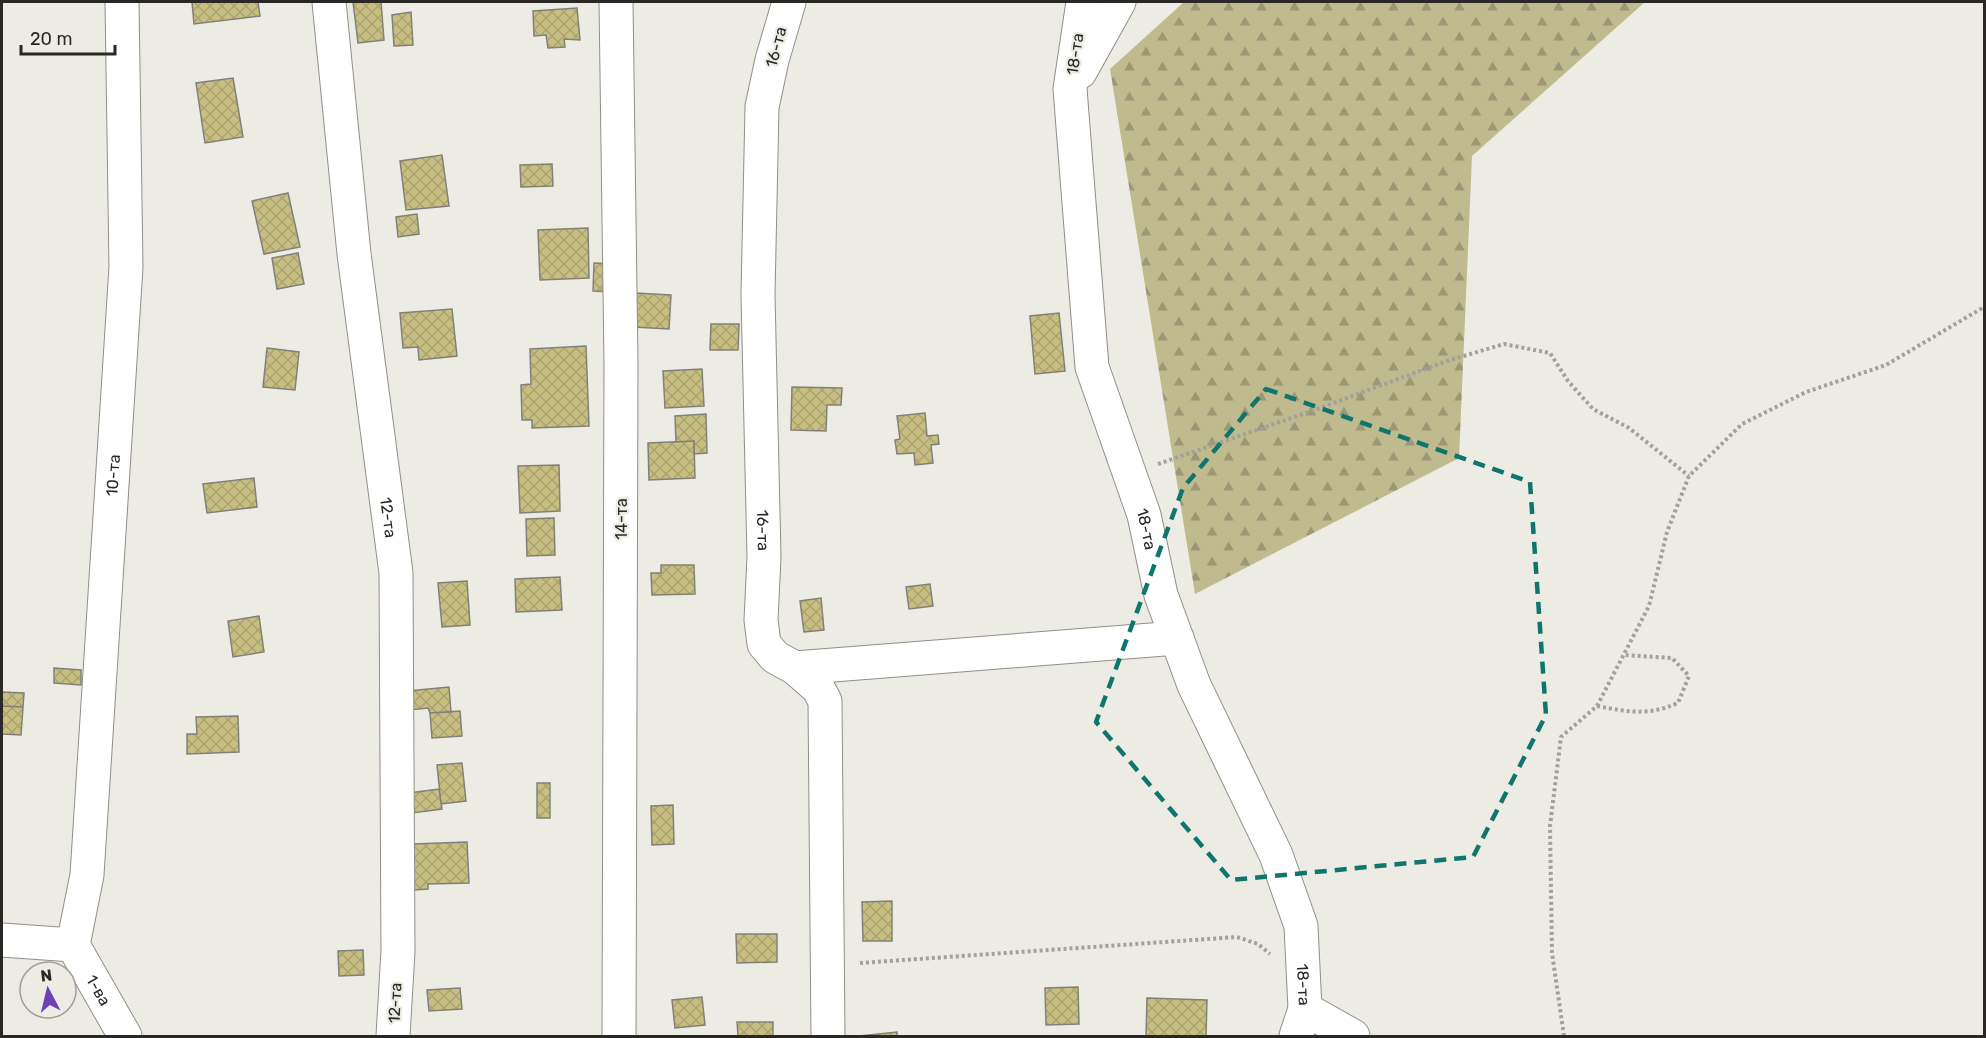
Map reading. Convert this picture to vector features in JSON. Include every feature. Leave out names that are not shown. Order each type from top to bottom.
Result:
[{"type":"street","name":"10-та","points":[[73,945],[87,875],[126,267],[122,2]]},
{"type":"street","name":"12-та","points":[[329,2],[354,254],[396,573],[398,951],[393,1036]]},
{"type":"street","name":"14-та","points":[[616,2],[621,363],[619,1036]]},
{"type":"street","name":"16-та","points":[[789,2],[772,60],[762,107],[759,295],[765,557],[761,620],[764,644],[775,657],[795,668],[818,688],[825,701],[828,1036]]},
{"type":"street","name":"18-та","points":[[1083,2],[1070,89],[1092,367],[1144,515],[1161,595],[1194,686],[1276,855],[1301,926],[1302,1009]]},
{"type":"street","points":[[1070,89],[1119,2]]},
{"type":"street","points":[[795,668],[1177,638]]},
{"type":"street","points":[[2,940],[73,945]]},
{"type":"street","name":"1-ва","points":[[73,945],[125,1036]]},
{"type":"street","points":[[1302,1009],[1353,1036]]},
{"type":"path","points":[[1564,1036],[1552,953],[1550,826],[1561,737],[1597,706],[1649,606],[1667,532],[1689,476],[1742,424],[1806,392],[1886,365],[1984,307]]},
{"type":"path","points":[[1130,475],[1447,361],[1504,344],[1550,353],[1568,381],[1593,409],[1629,428],[1689,476]]},
{"type":"path","points":[[1597,706],[1625,712],[1657,712],[1678,703],[1689,676],[1672,658],[1624,655]]},
{"type":"path","points":[[827,966],[1134,942],[1237,937],[1258,944],[1302,1009]]},
{"type":"highlighted area","points":[[1266,389],[1530,482],[1546,715],[1473,857],[1231,880],[1096,722],[1183,488]]},
{"type":"green space","points":[[1184,2],[1645,2],[1472,156],[1459,458],[1195,594],[1110,69]]},
{"type":"building","points":[[192,2],[258,2],[260,16],[194,24]]},
{"type":"building","points":[[353,2],[381,2],[384,40],[358,43]]},
{"type":"building","points":[[577,8],[580,40],[564,39],[565,47],[548,48],[546,35],[534,36],[533,11]]},
{"type":"building","points":[[411,12],[413,45],[394,46],[392,15]]},
{"type":"building","points":[[233,78],[243,137],[205,143],[196,83]]},
{"type":"building","points":[[442,155],[449,206],[406,210],[400,161]]},
{"type":"building","points":[[552,164],[553,186],[521,187],[520,165]]},
{"type":"building","points":[[288,193],[300,247],[264,254],[252,201]]},
{"type":"building","points":[[417,214],[419,234],[398,237],[396,217]]},
{"type":"building","points":[[588,228],[589,278],[540,280],[538,230]]},
{"type":"building","points":[[298,253],[304,284],[277,289],[272,258]]},
{"type":"building","points":[[594,263],[613,264],[612,292],[593,291]]},
{"type":"building","points":[[635,293],[671,295],[669,329],[633,327]]},
{"type":"building","points":[[452,309],[457,356],[419,360],[418,347],[403,348],[400,313]]},
{"type":"building","points":[[1059,313],[1065,371],[1035,374],[1030,316]]},
{"type":"building","points":[[711,324],[739,324],[738,350],[710,350]]},
{"type":"building","points":[[586,346],[589,426],[532,428],[532,420],[522,420],[521,385],[531,384],[530,349]]},
{"type":"building","points":[[267,348],[299,352],[295,390],[263,387]]},
{"type":"building","points":[[702,369],[704,406],[665,408],[663,371]]},
{"type":"building","points":[[792,387],[842,388],[841,405],[827,405],[826,431],[791,430]]},
{"type":"building","points":[[925,413],[927,436],[938,435],[939,444],[931,445],[933,463],[915,465],[914,453],[897,454],[895,440],[900,439],[897,416]]},
{"type":"building","points":[[706,414],[707,453],[694,454],[694,441],[676,442],[675,416]]},
{"type":"building","points":[[694,441],[695,478],[649,480],[648,443]]},
{"type":"building","points":[[559,465],[560,511],[520,513],[518,466]]},
{"type":"building","points":[[254,478],[257,507],[207,513],[203,484]]},
{"type":"building","points":[[554,518],[555,555],[527,556],[526,519]]},
{"type":"building","points":[[661,565],[694,565],[695,594],[652,595],[651,573],[661,573]]},
{"type":"building","points":[[560,577],[562,610],[516,612],[515,579]]},
{"type":"building","points":[[467,581],[470,625],[442,627],[438,583]]},
{"type":"building","points":[[930,584],[933,606],[909,609],[906,587]]},
{"type":"building","points":[[821,598],[824,630],[804,632],[800,601]]},
{"type":"building","points":[[259,616],[264,652],[233,657],[228,621]]},
{"type":"building","points":[[54,668],[81,670],[81,685],[54,683]]},
{"type":"building","points":[[449,687],[451,712],[430,713],[428,708],[409,710],[408,691]]},
{"type":"building","points":[[2,692],[24,693],[23,707],[2,706]]},
{"type":"building","points":[[2,706],[23,707],[21,735],[2,734]]},
{"type":"building","points":[[460,711],[462,736],[432,738],[430,713]]},
{"type":"building","points":[[238,716],[239,752],[187,754],[187,734],[197,734],[196,717]]},
{"type":"building","points":[[462,763],[466,801],[441,804],[437,765]]},
{"type":"building","points":[[537,783],[550,783],[550,818],[537,818]]},
{"type":"building","points":[[439,789],[442,809],[412,813],[409,793]]},
{"type":"building","points":[[673,805],[674,844],[652,845],[651,806]]},
{"type":"building","points":[[467,842],[469,883],[428,884],[428,889],[414,890],[413,844]]},
{"type":"building","points":[[892,901],[892,941],[863,941],[862,902]]},
{"type":"building","points":[[736,934],[777,934],[777,962],[737,963]]},
{"type":"building","points":[[363,950],[364,975],[339,976],[338,951]]},
{"type":"building","points":[[1078,987],[1079,1024],[1046,1025],[1045,988]]},
{"type":"building","points":[[460,988],[462,1009],[429,1011],[427,990]]},
{"type":"building","points":[[702,997],[705,1025],[675,1028],[672,1000]]},
{"type":"building","points":[[1147,998],[1207,1000],[1206,1036],[1146,1036]]},
{"type":"building","points":[[737,1022],[773,1022],[773,1036],[738,1036]]},
{"type":"building","points":[[897,1032],[897,1036],[859,1036]]}]
